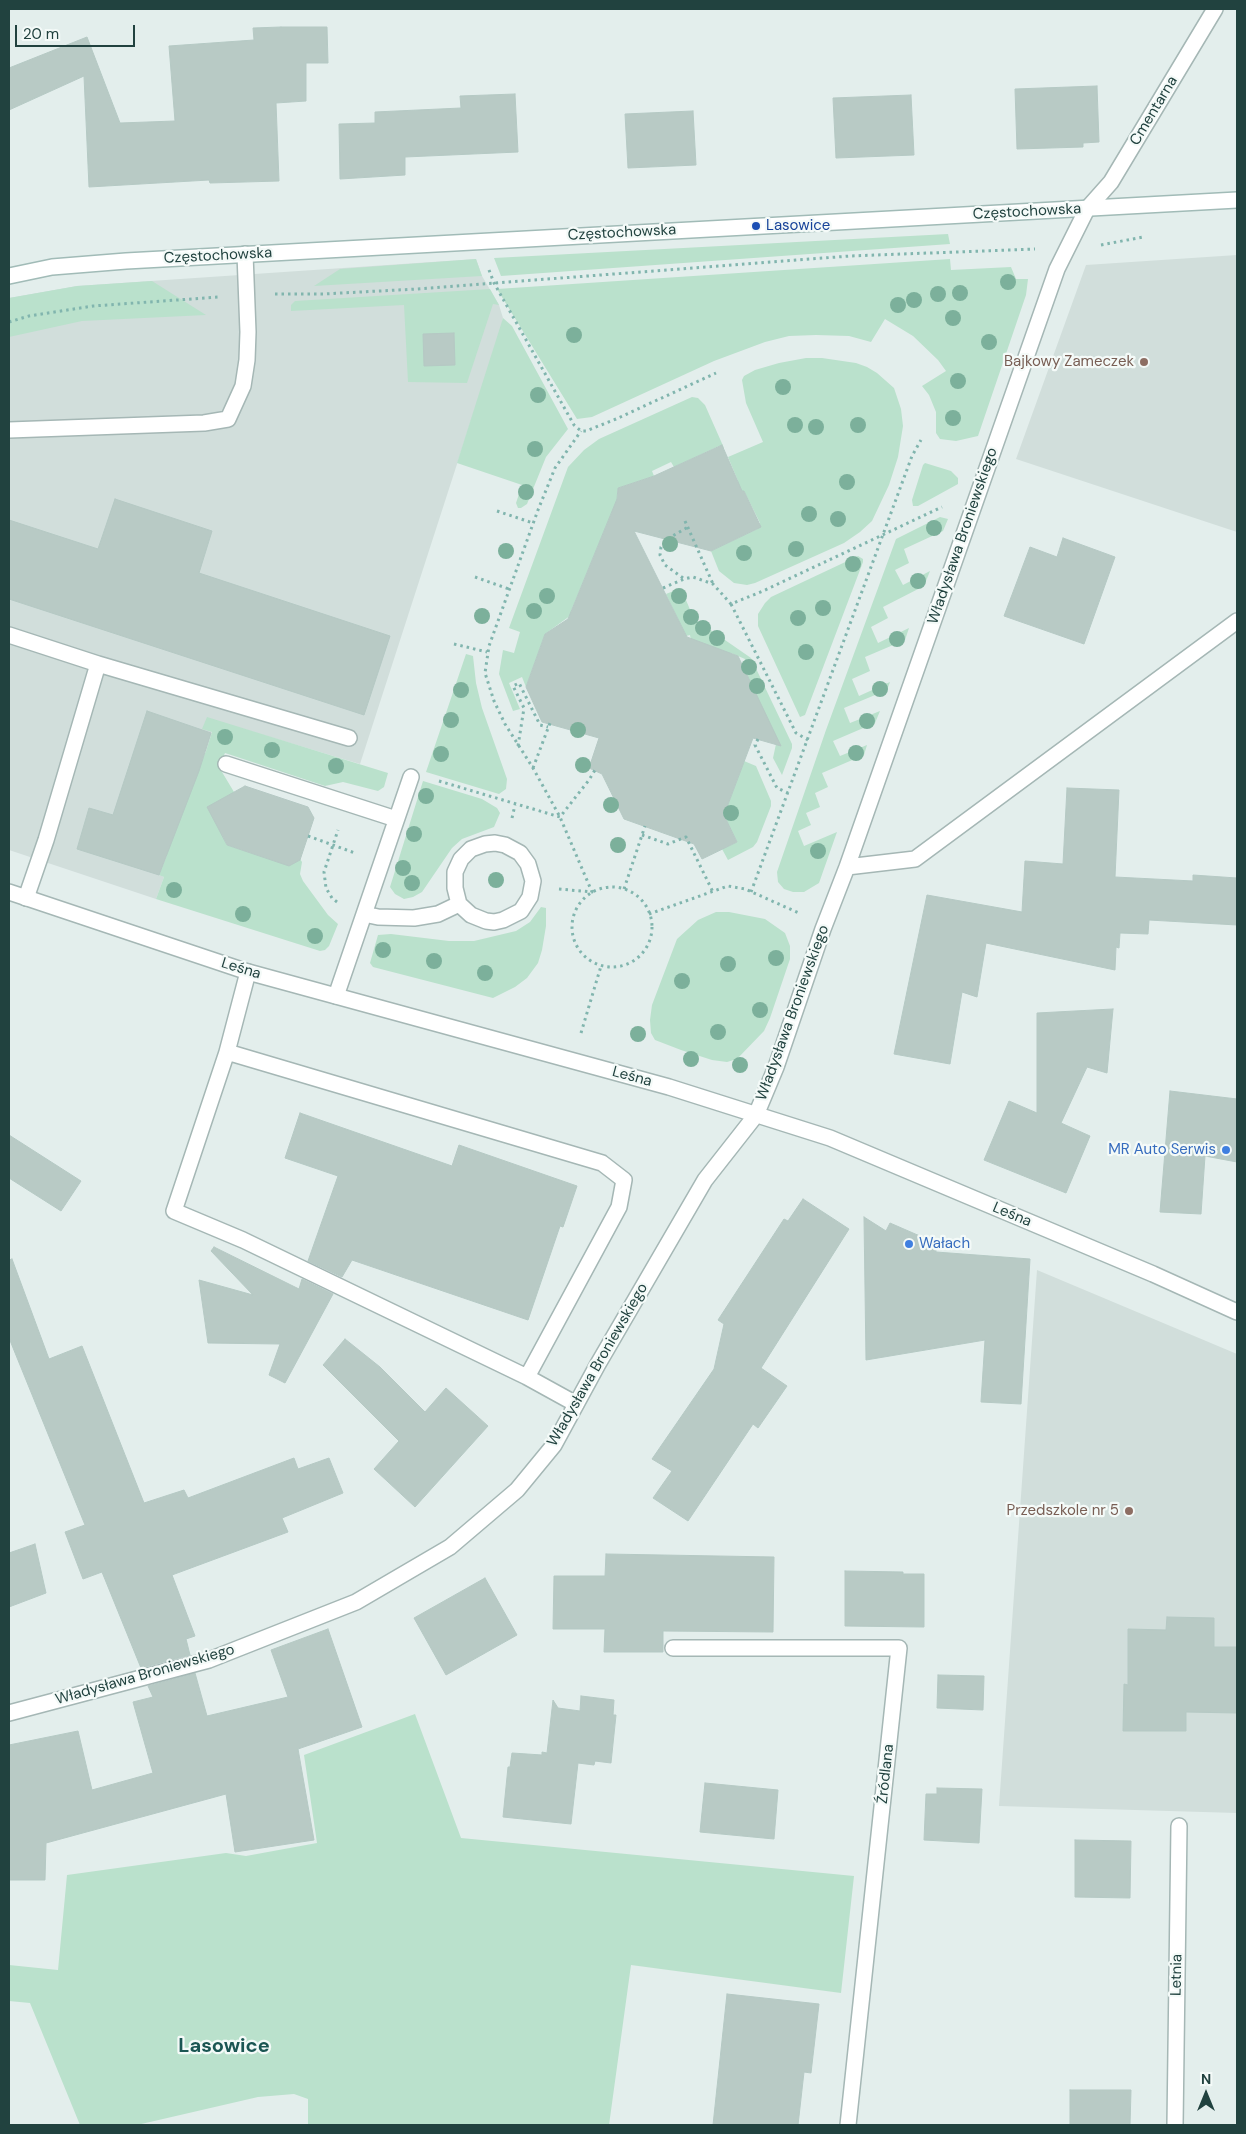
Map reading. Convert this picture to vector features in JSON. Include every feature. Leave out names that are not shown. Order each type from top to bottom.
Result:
[{"type":"street","name":"Cmentarna","points":[[1087,209],[1111,182],[1215,9]]},
{"type":"street","name":"Częstochowska","points":[[9,276],[52,267],[245,254],[1237,200]]},
{"type":"street","name":"Władysława Broniewskiego","points":[[9,1713],[210,1660],[356,1602],[450,1547],[517,1490],[554,1445],[705,1180],[756,1115],[776,1067],[823,928],[847,867],[1058,269],[1087,209]]},
{"type":"street","points":[[9,430],[204,423],[228,419],[243,386],[248,341],[245,254]]},
{"type":"street","points":[[847,867],[915,860],[1237,621]]},
{"type":"street","points":[[9,635],[98,664],[348,738]]},
{"type":"street","points":[[26,898],[46,840],[98,664]]},
{"type":"street","points":[[226,764],[396,819]]},
{"type":"street","points":[[336,996],[411,777]]},
{"type":"street","points":[[495,843],[505,845],[520,854],[528,864],[532,887],[530,897],[521,911],[503,920],[494,922],[471,915],[459,904],[454,883],[458,866],[466,854],[485,844],[495,843]]},
{"type":"street","name":"Leśna","points":[[9,892],[248,972],[669,1087],[830,1138],[1153,1274],[1237,1312]]},
{"type":"street","points":[[364,914],[378,917],[414,918],[438,914],[459,904]]},
{"type":"street","points":[[248,972],[228,1052],[174,1211],[243,1240],[527,1377],[576,1404]]},
{"type":"street","points":[[228,1052],[602,1163],[624,1180],[619,1207],[527,1377]]},
{"type":"street","name":"Źródlana","points":[[673,1648],[899,1648],[848,2125]]},
{"type":"street","name":"Letnia","points":[[1175,2125],[1179,1826]]},
{"type":"path","points":[[9,322],[29,316],[93,306],[247,295],[323,294],[494,283],[850,256],[1019,250]]},
{"type":"path","points":[[486,262],[494,283],[574,425],[581,431],[586,431],[616,419],[716,373]]},
{"type":"path","points":[[581,431],[555,468],[533,523],[488,652],[486,672],[494,701],[560,817],[592,892]]},
{"type":"path","points":[[751,892],[912,456],[921,440]]},
{"type":"path","points":[[732,604],[955,501],[974,508]]},
{"type":"path","points":[[497,511],[533,523]]},
{"type":"path","points":[[685,521],[713,584],[732,604],[796,733],[808,740]]},
{"type":"path","points":[[684,579],[665,565],[660,555],[661,547],[668,538],[688,527]]},
{"type":"path","points":[[475,577],[509,590]]},
{"type":"path","points":[[663,588],[693,577],[713,584]]},
{"type":"path","points":[[454,644],[488,652]]},
{"type":"path","points":[[518,746],[524,708],[513,686],[519,683],[540,725],[549,726],[533,768]]},
{"type":"path","points":[[758,739],[755,745],[777,788],[788,793]]},
{"type":"path","points":[[560,817],[589,780],[594,770]]},
{"type":"path","points":[[458,787],[560,817]]},
{"type":"path","points":[[346,803],[324,872],[328,894],[341,906],[364,914]]},
{"type":"path","points":[[624,889],[645,826]]},
{"type":"path","points":[[642,835],[668,844],[686,837],[713,892]]},
{"type":"path","points":[[308,836],[382,862]]},
{"type":"path","points":[[649,914],[728,886],[751,892],[806,916]]},
{"type":"path","points":[[532,887],[592,892]]},
{"type":"path","points":[[617,887],[624,889],[640,898],[649,914],[652,924],[651,939],[643,953],[631,963],[616,968],[600,966],[588,961],[578,951],[573,939],[571,925],[574,912],[582,900],[592,892],[604,888],[617,887]]},
{"type":"path","points":[[581,1033],[600,966]]},
{"type":"shaded area","name":"Bajkowy Zameczek","points":[[1237,255],[1237,532],[1016,459],[1086,265]]},
{"type":"shaded area","points":[[476,259],[482,276],[499,305],[503,318],[501,328],[360,764],[207,718],[212,732],[206,751],[193,747],[167,855],[160,875],[164,877],[156,899],[9,850],[9,298],[77,286]]},
{"type":"shaded area","name":"Przedszkole nr 5","points":[[1037,1270],[1237,1354],[1237,1813],[999,1806]]},
{"type":"green space","points":[[948,234],[950,244],[501,276],[494,258]]},
{"type":"green space","points":[[476,259],[482,276],[314,286],[340,269]]},
{"type":"green space","points":[[950,259],[951,270],[1011,267],[1016,279],[1028,279],[1026,295],[978,436],[956,441],[940,439],[936,433],[936,412],[929,395],[922,386],[946,371],[938,360],[913,336],[885,319],[871,342],[849,336],[816,335],[789,336],[765,342],[714,361],[592,417],[577,419],[497,289]]},
{"type":"green space","points":[[152,281],[206,315],[82,321],[9,337],[9,298],[77,286]]},
{"type":"green space","points":[[490,289],[499,305],[493,304],[467,383],[408,382],[404,305],[291,311],[291,305],[295,301]]},
{"type":"green space","points":[[503,318],[512,326],[568,429],[546,457],[527,504],[521,508],[518,508],[516,503],[522,485],[457,463]]},
{"type":"green space","points":[[806,358],[822,358],[856,363],[877,373],[894,388],[901,409],[903,426],[898,457],[889,485],[872,521],[860,532],[844,543],[755,583],[747,585],[734,583],[719,571],[711,551],[757,529],[760,523],[744,491],[739,492],[735,483],[738,481],[728,457],[763,442],[746,403],[742,380],[744,376],[755,370]]},
{"type":"green space","points":[[692,397],[698,398],[705,405],[724,448],[719,446],[674,467],[671,462],[652,471],[654,476],[618,488],[616,512],[612,512],[571,611],[574,613],[545,634],[526,687],[522,677],[509,683],[520,709],[513,711],[499,674],[503,650],[514,653],[520,632],[509,628],[568,467],[584,450],[599,439]]},
{"type":"green space","points":[[925,463],[951,471],[958,478],[958,484],[918,506],[913,506],[912,500]]},
{"type":"green space","points":[[940,517],[948,519],[943,531],[904,549],[909,563],[895,570],[903,585],[930,571],[924,586],[883,607],[888,618],[871,627],[878,643],[909,628],[905,640],[865,657],[870,671],[852,679],[859,696],[890,682],[887,690],[844,708],[850,723],[880,711],[875,723],[833,741],[840,756],[867,745],[864,755],[822,773],[828,787],[815,793],[820,807],[806,813],[811,825],[798,831],[804,846],[837,832],[819,883],[804,892],[793,892],[784,889],[778,882],[777,872],[826,730],[896,539]]},
{"type":"green space","points":[[858,556],[863,559],[863,562],[805,715],[800,717],[758,626],[758,614],[771,597]]},
{"type":"green space","points":[[681,588],[691,612],[699,622],[751,658],[792,744],[782,775],[773,758],[776,744],[743,666],[745,659],[731,653],[728,658],[692,646],[690,635],[686,636],[666,594]]},
{"type":"green space","points":[[466,654],[473,656],[476,683],[482,708],[507,779],[506,789],[499,794],[426,772]]},
{"type":"green space","points":[[207,717],[388,773],[384,787],[378,791],[343,782],[325,786],[225,753],[219,767],[234,792],[221,833],[227,845],[289,865],[300,859],[302,862],[300,874],[303,881],[328,915],[338,924],[329,946],[325,950],[320,951],[156,899],[164,877],[159,875],[167,855],[159,851],[206,751],[212,732],[202,729]]},
{"type":"green space","points":[[744,761],[756,766],[771,801],[771,806],[757,842],[753,847],[728,860],[722,849],[737,842],[724,815]]},
{"type":"green space","points":[[423,781],[482,799],[497,808],[500,813],[494,827],[462,839],[452,848],[422,892],[404,899],[395,894],[390,887]]},
{"type":"green space","points":[[541,907],[546,908],[546,926],[538,963],[527,978],[515,987],[493,998],[373,967],[370,963],[378,935],[391,934],[449,941],[474,941],[516,931],[530,922]]},
{"type":"green space","points":[[716,912],[729,912],[765,919],[785,933],[790,946],[790,959],[764,1031],[737,1059],[727,1062],[712,1060],[655,1040],[651,1033],[650,1020],[652,1005],[677,939],[698,920]]},
{"type":"green space","points":[[415,1714],[461,1838],[854,1876],[841,1993],[631,1965],[609,2125],[308,2125],[308,2099],[294,2094],[258,2097],[137,2125],[80,2125],[30,2003],[9,2001],[9,1965],[58,1970],[67,1875],[226,1853],[246,1856],[317,1843],[304,1755]]},
{"type":"building","points":[[327,27],[328,63],[306,63],[306,101],[276,103],[279,181],[210,183],[209,180],[89,187],[84,76],[9,110],[9,68],[87,37],[120,123],[175,121],[169,46],[254,40],[253,28]]},
{"type":"building","points":[[1097,86],[1099,142],[1083,143],[1083,147],[1017,149],[1015,89]]},
{"type":"building","points":[[515,94],[518,152],[405,157],[405,175],[340,179],[339,124],[375,123],[375,112],[461,108],[460,96]]},
{"type":"building","points":[[911,95],[914,155],[836,158],[833,98]]},
{"type":"building","points":[[693,111],[696,165],[628,168],[625,114]]},
{"type":"building","points":[[454,333],[455,365],[424,366],[423,334]]},
{"type":"building","points":[[722,445],[742,491],[744,491],[761,527],[711,551],[634,531],[687,637],[738,656],[781,746],[753,738],[724,815],[737,842],[702,859],[694,844],[624,819],[602,774],[589,768],[599,738],[542,722],[526,687],[545,634],[568,619],[617,499],[618,488],[654,476]]},
{"type":"building","points":[[115,499],[212,531],[199,573],[390,636],[364,715],[9,599],[9,520],[98,549]]},
{"type":"building","points":[[1063,538],[1115,557],[1084,644],[1004,616],[1030,547],[1057,557]]},
{"type":"building","points":[[147,711],[211,733],[199,771],[159,875],[77,849],[89,808],[113,815]]},
{"type":"building","points":[[245,786],[308,807],[314,818],[300,860],[289,866],[227,845],[207,807]]},
{"type":"building","points":[[1067,788],[1119,790],[1115,877],[1193,881],[1193,875],[1237,878],[1237,925],[1149,920],[1148,934],[1120,933],[1119,948],[1116,947],[1115,970],[986,943],[977,997],[962,992],[950,1064],[894,1054],[927,895],[1022,912],[1025,861],[1063,864]]},
{"type":"building","points":[[1113,1009],[1107,1073],[1087,1067],[1061,1123],[1090,1136],[1066,1193],[984,1160],[1009,1101],[1037,1113],[1037,1013]]},
{"type":"building","points":[[1170,1091],[1237,1099],[1237,1162],[1205,1156],[1201,1214],[1160,1212]]},
{"type":"building","points":[[300,1113],[452,1166],[459,1145],[577,1186],[563,1227],[560,1226],[528,1320],[352,1260],[342,1277],[308,1261],[338,1176],[285,1158]]},
{"type":"building","points":[[9,1135],[81,1181],[61,1211],[9,1178]]},
{"type":"building","points":[[803,1199],[849,1229],[761,1368],[787,1386],[758,1428],[753,1424],[688,1521],[653,1498],[672,1471],[652,1459],[714,1369],[724,1324],[718,1320],[784,1219],[788,1221]]},
{"type":"building","points":[[864,1217],[886,1231],[890,1223],[936,1243],[936,1252],[1030,1259],[1021,1404],[981,1402],[985,1340],[866,1360]]},
{"type":"building","points":[[214,1247],[299,1289],[302,1279],[333,1294],[285,1383],[269,1375],[280,1344],[208,1343],[199,1280],[253,1295],[211,1251]]},
{"type":"building","points":[[12,1259],[49,1359],[82,1346],[144,1503],[184,1490],[188,1498],[294,1458],[298,1469],[329,1458],[343,1493],[282,1518],[288,1532],[172,1575],[195,1636],[186,1639],[190,1655],[141,1668],[102,1572],[83,1579],[65,1532],[85,1525],[9,1338],[9,1260]]},
{"type":"building","points":[[345,1339],[380,1367],[425,1412],[446,1388],[488,1426],[415,1507],[374,1469],[399,1441],[323,1365]]},
{"type":"building","points":[[35,1544],[46,1593],[9,1607],[9,1553]]},
{"type":"building","points":[[606,1554],[774,1557],[773,1632],[663,1631],[663,1652],[604,1652],[605,1629],[553,1629],[554,1576],[605,1576]]},
{"type":"building","points":[[845,1571],[924,1574],[924,1627],[845,1626]]},
{"type":"building","points":[[485,1578],[517,1635],[446,1675],[414,1618]]},
{"type":"building","points":[[1167,1617],[1214,1618],[1214,1647],[1237,1647],[1237,1713],[1186,1712],[1186,1731],[1123,1731],[1124,1684],[1128,1685],[1128,1629],[1166,1630]]},
{"type":"building","points":[[328,1629],[362,1727],[298,1749],[314,1840],[235,1852],[226,1794],[46,1843],[45,1880],[9,1880],[9,1745],[78,1731],[92,1790],[153,1773],[133,1702],[153,1697],[148,1686],[195,1673],[207,1716],[288,1697],[271,1650]]},
{"type":"building","points":[[938,1675],[984,1676],[983,1710],[937,1708]]},
{"type":"building","points":[[581,1696],[614,1700],[613,1715],[616,1715],[611,1763],[595,1761],[594,1765],[578,1763],[571,1824],[503,1817],[508,1767],[510,1767],[512,1753],[542,1755],[542,1752],[547,1753],[553,1700],[558,1708],[580,1711]]},
{"type":"building","points":[[705,1783],[778,1790],[774,1839],[700,1832]]},
{"type":"building","points":[[937,1788],[982,1789],[979,1843],[924,1840],[926,1794],[937,1794]]},
{"type":"building","points":[[1075,1840],[1131,1841],[1130,1898],[1075,1897]]},
{"type":"building","points":[[727,1994],[819,2004],[811,2073],[804,2072],[798,2125],[713,2125]]},
{"type":"building","points":[[1070,2090],[1131,2090],[1130,2125],[1070,2125]]},
{"type":"place","name":"Lasowice","points":[[756,226]]},
{"type":"place","name":"Bajkowy Zameczek","points":[[1144,362]]},
{"type":"place","name":"MR Auto Serwis","points":[[1226,1150]]},
{"type":"place","name":"Wałach","points":[[909,1244]]},
{"type":"place","name":"Przedszkole nr 5","points":[[1129,1511]]},
{"type":"district","name":"Lasowice","points":[[224,2047]]}]
